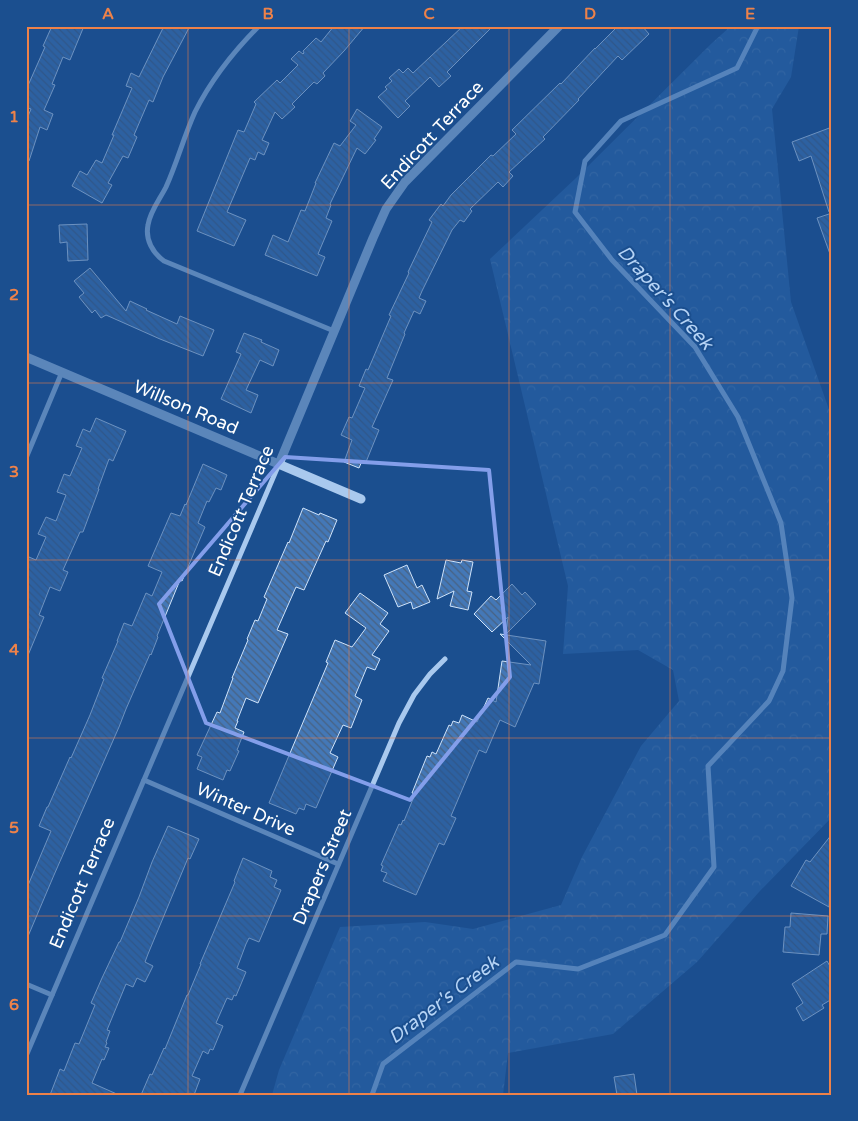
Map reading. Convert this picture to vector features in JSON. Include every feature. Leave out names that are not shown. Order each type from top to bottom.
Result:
[{"type":"street","points":[[259,26],[232,55],[212,83],[195,113],[166,186],[149,218],[148,237],[155,253],[164,262],[334,330]]},
{"type":"street","name":"Endicott Terrace","points":[[26,1056],[279,464],[372,238],[386,209],[405,182],[558,26]]},
{"type":"street","name":"Willson Road","points":[[26,357],[361,499]]},
{"type":"street","points":[[26,458],[62,372]]},
{"type":"street","name":"Drapers Street","points":[[240,1095],[399,723],[414,695],[444,659]]},
{"type":"street","name":"Winter Drive","points":[[144,780],[338,864]]},
{"type":"street","points":[[26,984],[52,995]]},
{"type":"highlighted area","points":[[285,457],[489,470],[510,677],[410,800],[206,723],[159,604]]},
{"type":"green space","points":[[731,26],[799,26],[791,77],[772,109],[791,302],[832,418],[832,817],[759,892],[697,962],[613,1034],[508,1053],[503,1095],[272,1095],[279,1070],[340,927],[425,922],[473,929],[561,905],[582,857],[641,746],[679,701],[673,670],[638,650],[563,654],[568,586],[490,259],[576,178]]},
{"type":"building","points":[[52,26],[84,26],[70,60],[63,57],[52,84],[55,85],[44,110],[53,114],[47,130],[40,127],[29,161],[26,161],[26,121],[31,109],[26,107],[26,90]]},
{"type":"building","points":[[164,26],[190,26],[163,77],[153,102],[149,100],[134,135],[137,137],[128,158],[123,156],[108,183],[112,185],[102,203],[72,186],[80,171],[87,175],[96,160],[102,163],[132,88],[126,86],[131,73],[139,77]]},
{"type":"building","points":[[334,26],[365,26],[323,73],[325,76],[317,84],[314,82],[292,104],[295,107],[282,119],[275,112],[262,140],[269,143],[264,155],[258,152],[255,160],[250,158],[227,212],[246,220],[234,246],[197,231],[238,130],[244,132],[256,104],[254,102],[277,80],[280,83],[298,65],[291,59],[299,51],[303,54],[303,51],[316,38],[321,42]]},
{"type":"building","points":[[463,26],[493,26],[447,72],[451,76],[439,87],[430,77],[405,101],[410,106],[398,118],[378,97],[387,89],[385,87],[392,81],[389,78],[399,69],[403,73],[408,68],[413,73]]},
{"type":"building","points":[[618,26],[642,26],[649,34],[622,60],[618,56],[543,137],[545,139],[509,172],[513,176],[503,187],[498,182],[470,209],[472,211],[464,222],[460,220],[452,230],[419,298],[426,301],[420,314],[414,311],[387,378],[393,380],[372,427],[379,430],[366,462],[362,461],[359,468],[344,462],[352,440],[341,435],[349,417],[352,418],[365,388],[359,386],[366,369],[368,370],[391,316],[389,315],[432,222],[429,220],[441,204],[443,206],[451,195],[491,155],[493,156],[516,134],[512,130]]},
{"type":"building","points":[[357,109],[382,127],[374,139],[376,140],[365,154],[357,148],[330,204],[326,218],[332,221],[318,254],[325,257],[317,276],[265,255],[273,235],[288,242],[301,210],[305,211],[315,183],[334,143],[340,146],[356,125],[350,121]]},
{"type":"building","points":[[832,127],[832,212],[829,212],[811,156],[799,161],[792,142]]},
{"type":"building","points":[[832,213],[832,254],[830,254],[817,218]]},
{"type":"building","points":[[87,224],[88,260],[68,261],[67,242],[60,243],[59,225]]},
{"type":"building","points":[[90,268],[126,311],[130,301],[177,324],[180,316],[214,330],[203,356],[106,315],[101,318],[95,310],[92,313],[79,297],[84,293],[74,281]]},
{"type":"building","points":[[244,333],[262,340],[261,342],[279,350],[273,366],[260,360],[246,390],[258,395],[251,413],[221,399],[241,354],[236,352]]},
{"type":"building","points":[[96,418],[126,431],[113,461],[109,459],[83,532],[80,532],[63,570],[68,572],[60,591],[50,587],[39,615],[44,617],[26,660],[26,564],[29,557],[36,560],[46,537],[38,534],[46,517],[56,521],[66,495],[57,492],[64,474],[70,476],[82,448],[76,446],[83,429],[90,432]]},
{"type":"building","points":[[203,464],[227,475],[221,490],[216,488],[209,502],[207,501],[198,523],[205,527],[182,581],[180,580],[151,655],[26,941],[26,890],[51,831],[39,826],[90,715],[104,679],[102,678],[124,623],[132,626],[146,593],[152,596],[162,572],[148,566],[171,513],[180,516]]},
{"type":"building","points":[[303,508],[337,520],[304,590],[296,587],[277,630],[288,634],[258,703],[246,698],[235,728],[244,732],[237,750],[239,751],[230,771],[227,770],[223,780],[197,769],[202,757],[197,755],[217,712],[220,713],[247,639],[255,620],[258,621],[267,599],[264,597]]},
{"type":"building","points":[[446,560],[461,563],[462,560],[473,562],[467,591],[472,592],[468,610],[450,606],[454,591],[437,599]]},
{"type":"building","points":[[407,565],[417,588],[422,585],[430,602],[413,609],[411,602],[398,607],[384,575]]},
{"type":"building","points":[[512,584],[522,595],[525,592],[536,604],[506,634],[508,617],[492,632],[474,614],[491,596],[496,600]]},
{"type":"building","points":[[360,593],[388,613],[380,624],[389,631],[372,655],[380,659],[375,670],[367,667],[355,696],[362,700],[351,728],[343,725],[330,753],[338,757],[316,808],[306,804],[304,810],[299,808],[296,814],[269,803],[328,663],[326,662],[335,640],[352,647],[366,628],[345,613]]},
{"type":"building","points":[[500,634],[546,641],[539,684],[534,683],[515,727],[500,720],[486,753],[479,750],[451,816],[456,818],[444,845],[439,843],[416,895],[383,881],[387,873],[381,871],[383,866],[381,865],[399,824],[401,825],[404,821],[415,794],[412,793],[427,756],[430,757],[432,752],[436,754],[449,725],[451,726],[453,721],[459,723],[462,715],[477,722],[488,698],[496,702],[502,661],[531,665]]},
{"type":"building","points":[[168,826],[199,839],[190,859],[188,858],[145,962],[153,966],[145,982],[137,978],[133,987],[126,984],[107,1030],[110,1031],[105,1047],[109,1048],[92,1083],[119,1095],[50,1095],[60,1069],[64,1071],[75,1043],[79,1044],[95,1005],[91,1003],[120,942]]},
{"type":"building","points":[[832,834],[832,895],[830,894],[829,907],[791,886],[806,860],[810,862]]},
{"type":"building","points":[[243,858],[272,871],[270,877],[277,880],[274,887],[281,890],[259,942],[249,938],[246,944],[237,968],[246,972],[236,996],[234,995],[232,1000],[227,998],[216,1023],[223,1026],[213,1050],[210,1049],[208,1054],[203,1051],[192,1076],[200,1079],[194,1095],[141,1095],[150,1074],[152,1075],[165,1049],[235,882]]},
{"type":"building","points":[[791,913],[828,916],[827,934],[821,934],[819,955],[783,952],[785,927],[790,927]]},
{"type":"building","points":[[827,961],[832,970],[832,999],[822,1005],[824,1008],[803,1021],[796,1008],[803,1003],[792,984]]},
{"type":"building","points":[[634,1074],[637,1095],[617,1095],[614,1077]]},
{"type":"waterway","name":"Draper's Creek","points":[[372,1095],[383,1064],[516,962],[578,969],[665,935],[714,867],[708,766],[769,701],[783,671],[792,598],[781,523],[738,417],[695,347],[612,260],[575,212],[585,161],[621,121],[737,68],[758,26]]}]
